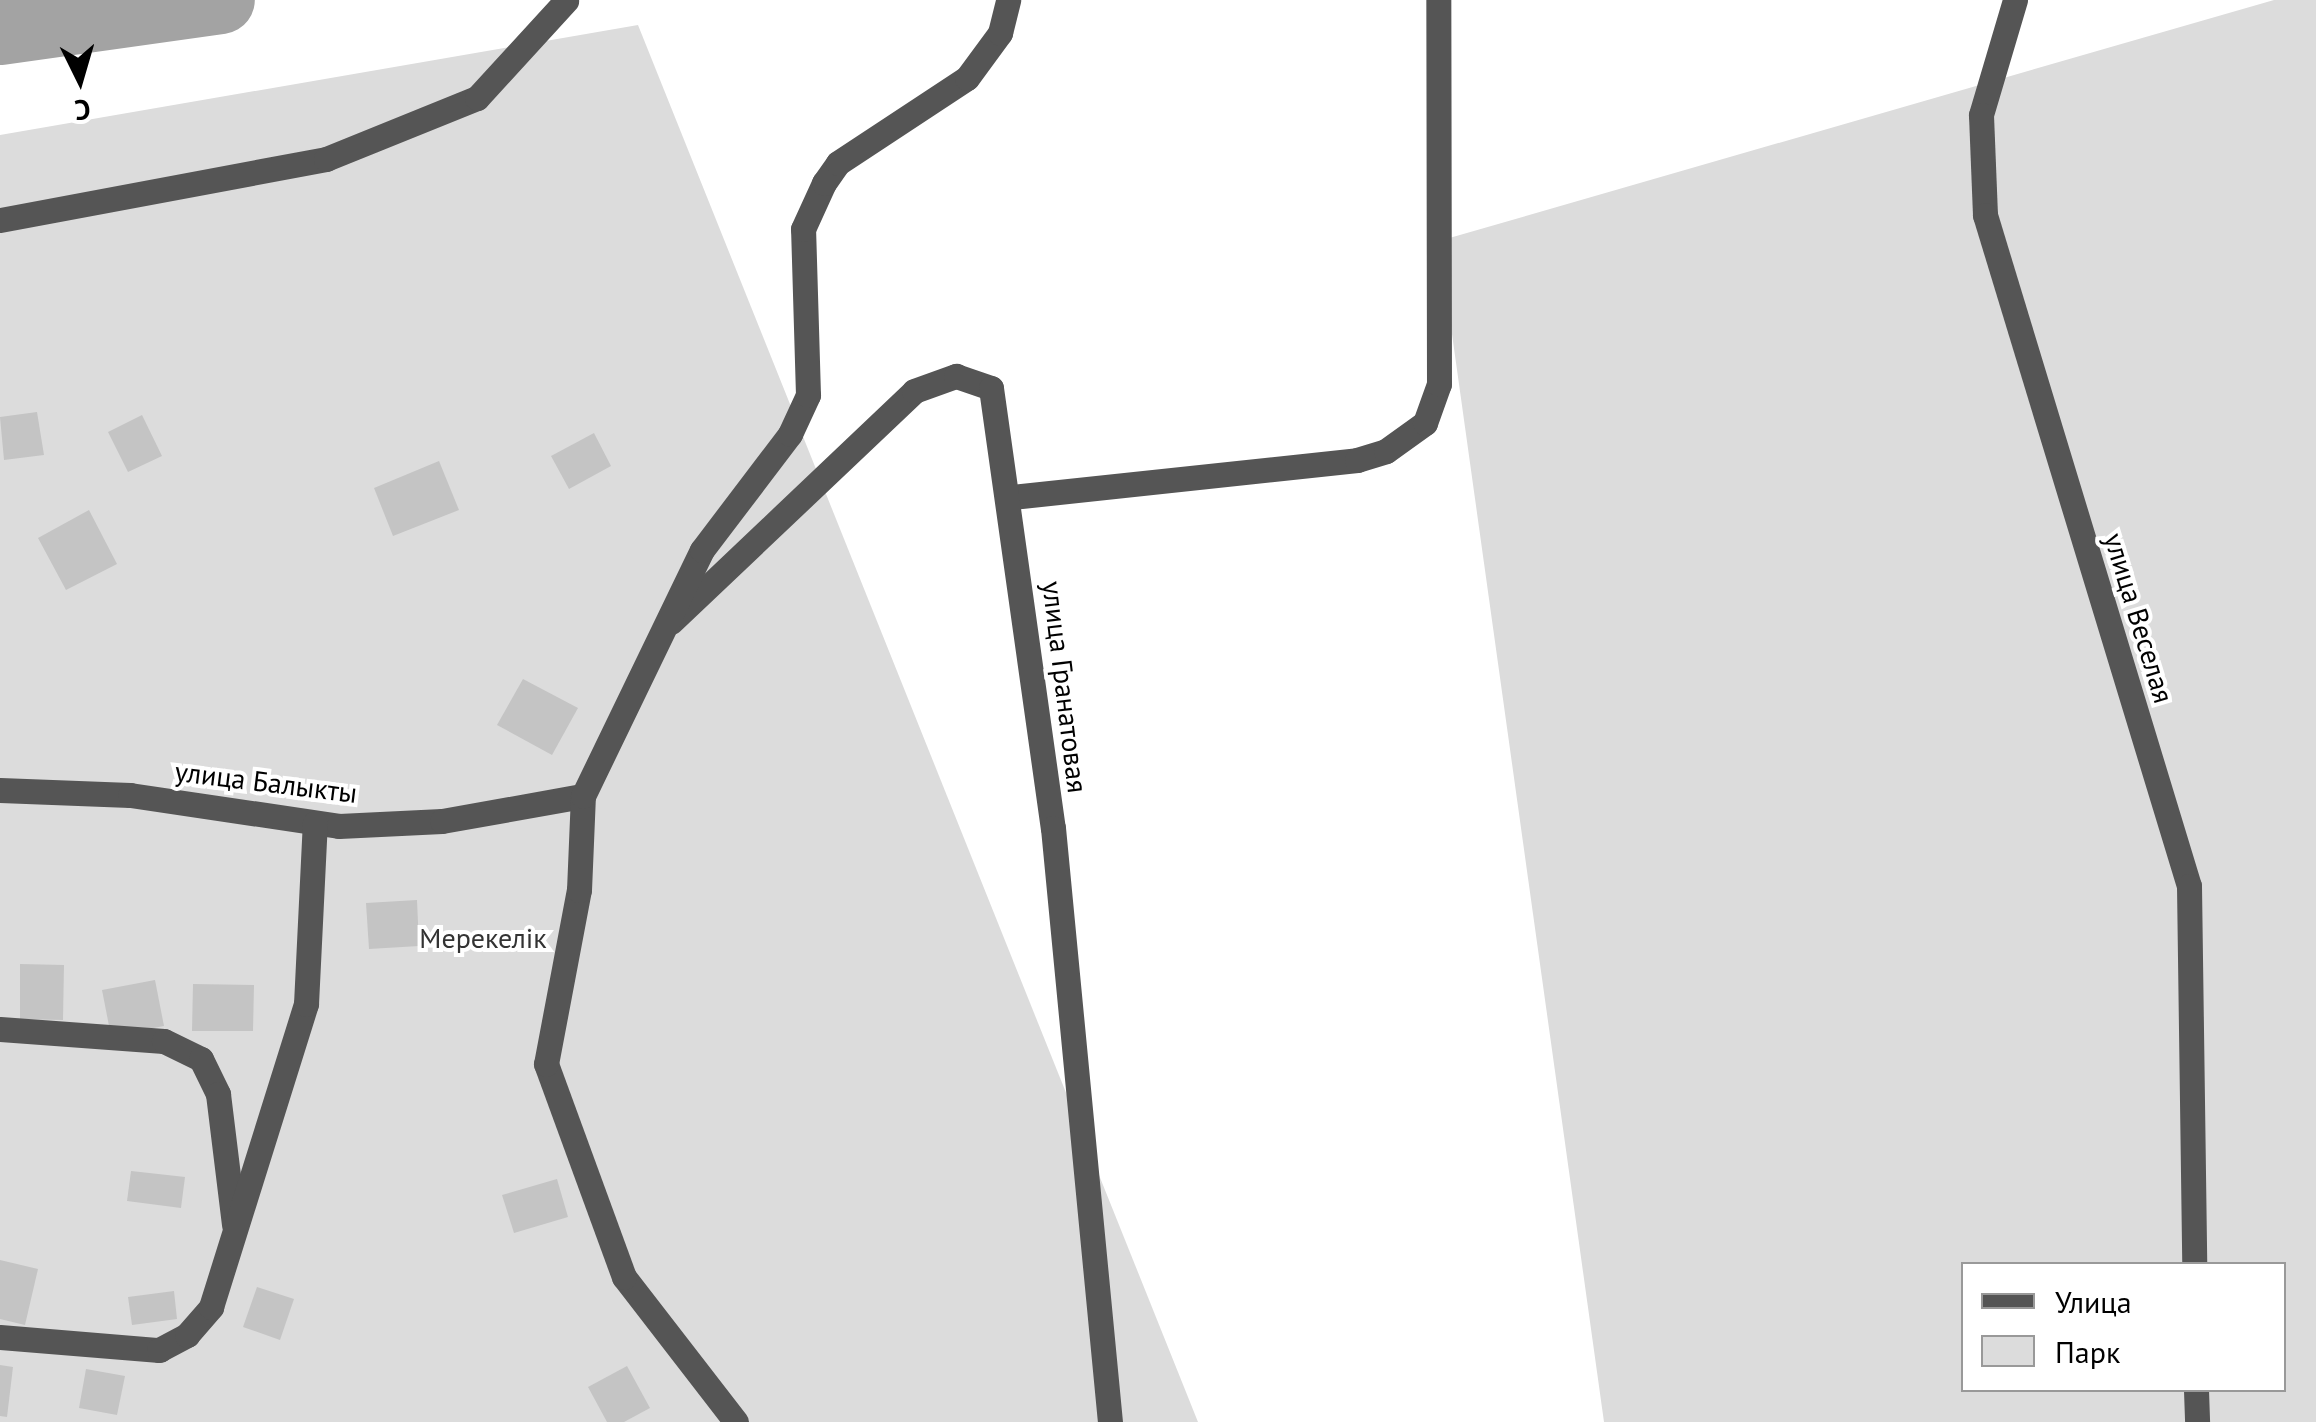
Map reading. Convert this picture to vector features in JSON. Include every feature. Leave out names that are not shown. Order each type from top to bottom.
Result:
[{"type":"street","points":[[736,1422],[624,1277],[546,1064],[579,890],[583,796],[715,528],[790,434],[808,395],[804,229],[824,183],[838,164],[967,78],[1000,33],[1008,0]]},
{"type":"street","points":[[1012,497],[1357,460],[1386,452],[1425,423],[1438,384],[1438,0]]},
{"type":"street","name":"улица Веселая","points":[[2015,0],[1981,116],[1985,215],[2188,886],[2194,1262]]},
{"type":"street","points":[[0,220],[326,159],[477,98],[566,1]]},
{"type":"street","name":"улица Гранатовая","points":[[663,628],[928,383],[956,376],[992,388],[1012,497],[1053,828],[1110,1422]]},
{"type":"street","name":"улица Балыкты","points":[[0,790],[130,794],[315,823],[442,821],[583,796]]},
{"type":"street","points":[[0,1338],[136,1350],[173,1345],[201,1323],[235,1235],[306,1004],[315,823]]},
{"type":"street","points":[[0,1029],[164,1041],[201,1059],[218,1094],[235,1235]]},
{"type":"street","points":[[2196,1392],[2197,1422]]},
{"type":"green space","points":[[2274,0],[2316,0],[2316,1422],[1604,1422],[1439,241]]},
{"type":"green space","name":"Мерекелік","points":[[638,25],[1198,1422],[0,1422],[0,135]]},
{"type":"building","points":[[37,412],[44,455],[4,460],[0,417]]},
{"type":"building","points":[[142,415],[162,456],[128,472],[108,432]]},
{"type":"building","points":[[594,433],[611,466],[569,489],[551,456]]},
{"type":"building","points":[[439,461],[459,510],[393,536],[374,488]]},
{"type":"building","points":[[89,510],[117,564],[66,590],[38,538]]},
{"type":"building","points":[[523,679],[578,708],[552,755],[497,725]]},
{"type":"building","points":[[417,900],[419,946],[369,949],[366,903]]},
{"type":"building","points":[[20,964],[64,965],[63,1020],[20,1019]]},
{"type":"building","points":[[155,980],[164,1026],[111,1036],[102,990]]},
{"type":"building","points":[[193,984],[254,985],[253,1031],[192,1031]]},
{"type":"building","points":[[131,1171],[185,1177],[181,1208],[127,1201]]},
{"type":"building","points":[[557,1179],[568,1217],[514,1233],[502,1195]]},
{"type":"building","points":[[0,1260],[38,1269],[25,1325],[0,1319]]},
{"type":"building","points":[[257,1287],[294,1299],[280,1340],[243,1327]]},
{"type":"building","points":[[174,1291],[177,1319],[132,1325],[128,1297]]},
{"type":"building","points":[[0,1365],[13,1367],[7,1417],[0,1416]]},
{"type":"building","points":[[627,1366],[650,1408],[624,1422],[607,1422],[588,1387]]},
{"type":"building","points":[[86,1369],[125,1376],[117,1415],[79,1408]]},
{"type":"waterway","points":[[0,31],[221,0]]}]
